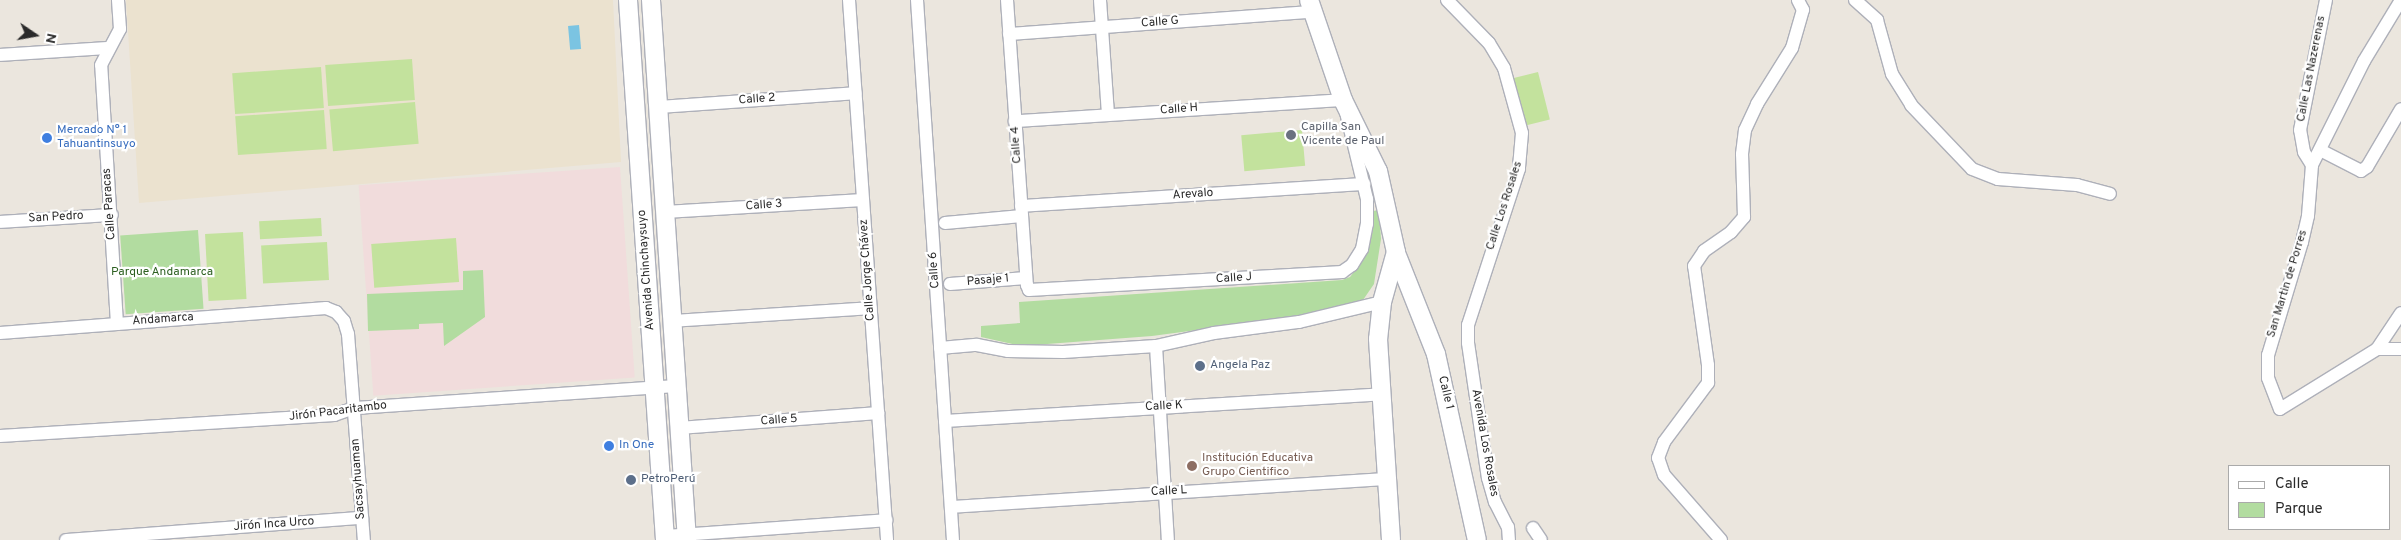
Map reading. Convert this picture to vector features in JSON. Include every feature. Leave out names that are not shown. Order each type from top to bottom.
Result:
[{"type":"main road","name":"Avenida Chinchaysuyo","points":[[628,0],[665,538]]},
{"type":"main road","name":"Avenida Chinchaysuyo","points":[[651,0],[687,537]]},
{"type":"main road","name":"Calle 1","points":[[1310,6],[1343,100],[1378,171],[1396,252],[1436,354],[1478,540]]},
{"type":"main road","name":"Calle 1","points":[[1392,540],[1378,339],[1382,302],[1396,252]]},
{"type":"street","name":"Calle Paracas","points":[[117,324],[112,215],[100,65],[120,29],[118,0]]},
{"type":"street","name":"Calle Jorge Chávez","points":[[849,0],[887,540]]},
{"type":"street","name":"Calle 6","points":[[917,0],[953,540]]},
{"type":"street","name":"Calle 4","points":[[1007,0],[1028,284]]},
{"type":"street","points":[[1100,0],[1108,115]]},
{"type":"street","name":"Calle Los Rosales","points":[[1447,0],[1489,43],[1504,68],[1515,101],[1523,144],[1518,169],[1471,312],[1468,342]]},
{"type":"street","points":[[1855,0],[1878,20],[1892,74],[1911,105],[1972,169],[1998,179],[2077,185],[2110,194]]},
{"type":"street","name":"Calle Las Nazerenas","points":[[2312,165],[2304,152],[2300,130],[2326,0]]},
{"type":"street","name":"San Martin de Porres","points":[[2377,349],[2280,409],[2268,378],[2268,355],[2308,216],[2312,165],[2364,61],[2401,0]]},
{"type":"street","points":[[1721,540],[1664,475],[1658,458],[1664,442],[1708,383],[1708,364],[1694,266],[1704,251],[1731,232],[1744,217],[1742,154],[1745,130],[1756,104],[1792,48],[1802,19],[1803,1]]},
{"type":"street","name":"Calle G","points":[[1009,34],[1101,27],[1310,6]]},
{"type":"street","points":[[0,55],[109,48]]},
{"type":"street","name":"Calle 2","points":[[658,107],[856,93]]},
{"type":"street","name":"Calle H","points":[[1015,121],[1343,100]]},
{"type":"street","name":"Calle J","points":[[1028,284],[1342,272],[1356,259],[1365,237],[1368,211],[1364,184],[1343,100]]},
{"type":"street","points":[[2320,150],[2361,171],[2367,167],[2401,109]]},
{"type":"street","name":"Arevalo","points":[[945,222],[1022,211],[1364,184]]},
{"type":"street","name":"Calle 3","points":[[665,212],[863,200]]},
{"type":"street","name":"San Pedro","points":[[0,222],[112,215]]},
{"type":"street","name":"Pasaje 1","points":[[950,284],[1028,284]]},
{"type":"street","points":[[940,348],[977,345],[1008,351],[1063,352],[1156,346],[1214,333],[1299,322],[1382,302]]},
{"type":"street","name":"Andamarca","points":[[0,333],[326,308]]},
{"type":"street","name":"Sacsayhuaman","points":[[326,308],[336,312],[344,321],[354,408],[364,540]]},
{"type":"street","points":[[672,321],[871,308]]},
{"type":"street","points":[[2377,349],[2401,313]]},
{"type":"street","name":"Avenida Los Rosales","points":[[1468,342],[1488,478],[1494,502],[1508,527],[1509,540]]},
{"type":"street","points":[[1156,346],[1168,540]]},
{"type":"street","points":[[2377,349],[2401,349]]},
{"type":"street","name":"Jirón Pacaritambo","points":[[0,436],[334,415],[354,408],[677,386]]},
{"type":"street","name":"Calle K","points":[[945,420],[1382,394]]},
{"type":"street","name":"Calle 5","points":[[679,428],[878,413]]},
{"type":"street","name":"Calle L","points":[[951,507],[1388,479]]},
{"type":"street","name":"Jirón Inca Urco","points":[[66,540],[150,537],[254,526],[362,518]]},
{"type":"street","points":[[665,538],[886,520]]},
{"type":"street","points":[[254,526],[255,540]]},
{"type":"street","points":[[1533,528],[1541,540]]},
{"type":"shaded area","points":[[126,0],[613,0],[621,162],[139,203]]},
{"type":"shaded area","points":[[620,167],[635,377],[373,396],[359,185]]},
{"type":"green space","points":[[412,59],[415,100],[328,106],[325,65]]},
{"type":"green space","points":[[321,67],[324,108],[235,114],[232,73]]},
{"type":"green space","points":[[1538,72],[1550,120],[1525,126],[1513,78]]},
{"type":"green space","points":[[415,102],[419,144],[333,151],[329,109]]},
{"type":"green space","points":[[324,110],[327,149],[238,155],[235,116]]},
{"type":"green space","points":[[1302,130],[1305,166],[1244,171],[1241,135]]},
{"type":"green space","points":[[1379,210],[1381,239],[1374,284],[1363,300],[1353,305],[1287,318],[1152,336],[1021,346],[981,337],[981,326],[1020,323],[1019,302],[1342,280],[1350,277],[1362,262],[1373,231],[1373,211]]},
{"type":"green space","points":[[321,218],[322,236],[260,239],[259,221]]},
{"type":"green space","name":"Parque Andamarca","points":[[198,230],[204,309],[126,314],[120,235]]},
{"type":"green space","points":[[243,232],[247,299],[209,301],[205,234]]},
{"type":"green space","points":[[456,238],[459,282],[374,288],[371,244]]},
{"type":"green space","points":[[327,242],[329,280],[263,283],[261,245]]},
{"type":"green space","points":[[483,270],[485,317],[444,346],[443,323],[419,324],[419,329],[368,331],[367,294],[463,290],[463,271]]},
{"type":"water","points":[[579,25],[581,49],[570,50],[568,26]]},
{"type":"place","name":"Capilla San Vicente de Paul","points":[[1291,135]]},
{"type":"place","name":"Mercado N° 1 Tahuantinsuyo","points":[[47,138]]},
{"type":"place","name":"Angela Paz","points":[[1200,366]]},
{"type":"place","name":"In One","points":[[609,446]]},
{"type":"place","name":"Institución Educativa Grupo Cientifico","points":[[1192,466]]},
{"type":"place","name":"PetroPerú","points":[[631,480]]}]
